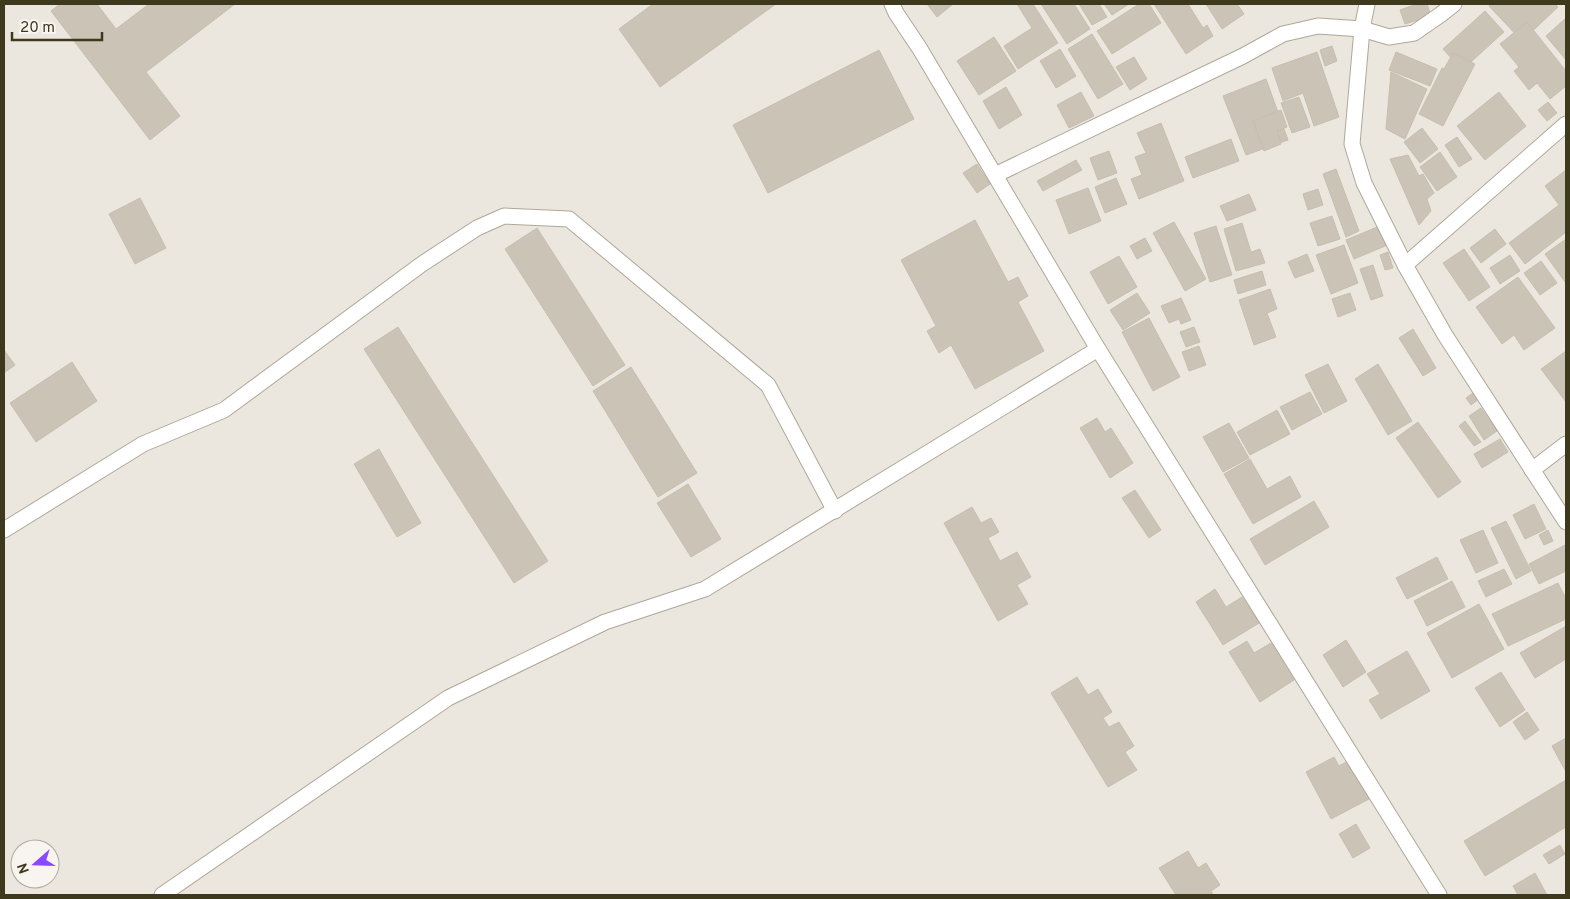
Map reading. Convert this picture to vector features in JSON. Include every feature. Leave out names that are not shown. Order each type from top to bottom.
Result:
[{"type":"street","points":[[892,4],[1098,349],[1439,895]]},
{"type":"street","points":[[1367,4],[1362,29],[1352,144],[1364,183],[1405,265],[1445,334],[1566,522]]},
{"type":"street","points":[[995,175],[1243,56],[1283,34],[1318,26],[1362,29],[1389,37],[1414,33],[1454,4]]},
{"type":"street","points":[[1405,265],[1566,124]]},
{"type":"street","points":[[4,530],[143,444],[224,410],[422,264],[477,228],[504,216],[569,219],[768,385],[835,511]]},
{"type":"street","points":[[162,895],[184,890],[448,698],[605,622],[705,589],[1098,349]]},
{"type":"street","points":[[1532,470],[1566,444]]},
{"type":"building","points":[[60,4],[97,4],[116,29],[149,4],[235,4],[146,72],[180,116],[150,140],[51,11]]},
{"type":"building","points":[[653,4],[776,4],[660,87],[619,29]]},
{"type":"building","points":[[927,4],[953,4],[937,17]]},
{"type":"building","points":[[1017,4],[1033,4],[1058,43],[1018,69],[1004,46],[1032,28]]},
{"type":"building","points":[[1041,4],[1074,4],[1090,29],[1067,44]]},
{"type":"building","points":[[1079,4],[1099,4],[1107,17],[1092,25]]},
{"type":"building","points":[[1104,4],[1129,4],[1112,15]]},
{"type":"building","points":[[1139,4],[1149,4],[1161,23],[1112,54],[1097,31]]},
{"type":"building","points":[[1154,4],[1188,4],[1203,28],[1207,25],[1213,36],[1186,54]]},
{"type":"building","points":[[1206,4],[1237,4],[1244,14],[1222,29]]},
{"type":"building","points":[[1417,4],[1427,4],[1431,16],[1405,24],[1400,10]]},
{"type":"building","points":[[1491,4],[1555,4],[1558,7],[1522,41],[1489,6]]},
{"type":"building","points":[[1485,11],[1504,32],[1462,70],[1443,49]]},
{"type":"building","points":[[1566,18],[1566,60],[1546,36]]},
{"type":"building","points":[[1527,22],[1566,71],[1566,86],[1550,99],[1537,83],[1529,90],[1514,71],[1519,67],[1500,44]]},
{"type":"building","points":[[1092,34],[1123,84],[1098,99],[1068,49]]},
{"type":"building","points":[[994,37],[1016,71],[979,95],[957,61]]},
{"type":"building","points":[[1332,46],[1337,61],[1325,66],[1320,50]]},
{"type":"building","points":[[1060,49],[1076,76],[1056,88],[1040,61]]},
{"type":"building","points":[[879,50],[914,119],[768,193],[733,125]]},
{"type":"building","points":[[1317,52],[1339,117],[1314,126],[1303,93],[1283,101],[1272,68]]},
{"type":"building","points":[[1396,52],[1437,69],[1430,86],[1389,70]]},
{"type":"building","points":[[1453,53],[1475,64],[1443,126],[1419,114],[1442,68],[1444,69]]},
{"type":"building","points":[[1134,57],[1147,79],[1130,90],[1116,67]]},
{"type":"building","points":[[1391,72],[1427,89],[1405,139],[1386,129]]},
{"type":"building","points":[[1266,79],[1288,140],[1246,155],[1223,96]]},
{"type":"building","points":[[1006,87],[1022,115],[999,129],[983,101]]},
{"type":"building","points":[[1081,92],[1094,116],[1069,128],[1057,105]]},
{"type":"building","points":[[1499,92],[1526,126],[1485,160],[1457,126]]},
{"type":"building","points":[[1299,97],[1310,127],[1292,133],[1281,103]]},
{"type":"building","points":[[1548,102],[1557,113],[1547,121],[1538,110]]},
{"type":"building","points":[[1281,110],[1287,127],[1277,131],[1281,144],[1264,151],[1253,121]]},
{"type":"building","points":[[1161,123],[1184,181],[1139,199],[1131,179],[1142,175],[1135,157],[1146,153],[1137,133]]},
{"type":"building","points":[[1422,128],[1438,149],[1420,163],[1404,142]]},
{"type":"building","points":[[1457,137],[1472,159],[1459,167],[1445,145]]},
{"type":"building","points":[[1231,139],[1239,161],[1193,178],[1185,157]]},
{"type":"building","points":[[1109,151],[1117,173],[1098,180],[1090,158]]},
{"type":"building","points":[[1440,152],[1457,177],[1437,191],[1420,167]]},
{"type":"building","points":[[1408,155],[1419,176],[1423,174],[1434,193],[1427,199],[1431,211],[1419,225],[1390,159]]},
{"type":"building","points":[[1076,160],[1082,170],[1043,191],[1037,181]]},
{"type":"building","points":[[977,164],[990,184],[977,193],[963,173]]},
{"type":"building","points":[[1336,169],[1359,231],[1346,237],[1323,174]]},
{"type":"building","points":[[1566,170],[1566,232],[1525,264],[1509,243],[1559,205],[1545,186]]},
{"type":"building","points":[[1116,178],[1127,204],[1105,213],[1095,187]]},
{"type":"building","points":[[1088,188],[1101,221],[1069,234],[1056,200]]},
{"type":"building","points":[[1318,189],[1323,205],[1308,210],[1303,194]]},
{"type":"building","points":[[1249,194],[1256,210],[1227,221],[1220,206]]},
{"type":"building","points":[[140,198],[166,248],[135,264],[109,214]]},
{"type":"building","points":[[1332,216],[1340,239],[1318,246],[1310,223]]},
{"type":"building","points":[[975,220],[1008,282],[1018,277],[1028,296],[1018,302],[1044,351],[975,389],[951,345],[939,353],[927,331],[936,326],[901,260]]},
{"type":"building","points":[[1174,222],[1206,279],[1185,291],[1153,233]]},
{"type":"building","points":[[1242,223],[1251,252],[1260,249],[1265,263],[1236,271],[1224,229]]},
{"type":"building","points":[[1382,225],[1390,244],[1354,259],[1346,240]]},
{"type":"building","points":[[1216,226],[1232,275],[1210,282],[1194,233]]},
{"type":"building","points":[[537,228],[625,365],[593,386],[505,249]]},
{"type":"building","points":[[1495,229],[1506,244],[1481,263],[1470,248]]},
{"type":"building","points":[[1145,238],[1152,251],[1137,259],[1130,246]]},
{"type":"building","points":[[1566,239],[1566,282],[1565,282],[1545,254]]},
{"type":"building","points":[[1344,245],[1358,283],[1331,294],[1316,255]]},
{"type":"building","points":[[1464,249],[1490,287],[1469,301],[1443,263]]},
{"type":"building","points":[[1388,252],[1393,268],[1385,270],[1380,255]]},
{"type":"building","points":[[1307,254],[1314,271],[1295,278],[1288,262]]},
{"type":"building","points":[[1510,255],[1520,271],[1500,284],[1490,268]]},
{"type":"building","points":[[1119,256],[1137,287],[1108,304],[1090,272]]},
{"type":"building","points":[[1541,261],[1557,283],[1540,295],[1524,273]]},
{"type":"building","points":[[1373,265],[1383,296],[1371,300],[1360,269]]},
{"type":"building","points":[[1262,271],[1266,285],[1238,294],[1234,280]]},
{"type":"building","points":[[1518,277],[1555,328],[1524,350],[1514,335],[1502,344],[1476,307]]},
{"type":"building","points":[[1270,289],[1277,309],[1267,313],[1276,337],[1254,345],[1239,300]]},
{"type":"building","points":[[1137,293],[1150,313],[1123,330],[1110,310]]},
{"type":"building","points":[[1350,293],[1356,310],[1338,317],[1332,299]]},
{"type":"building","points":[[1181,298],[1191,320],[1181,324],[1179,319],[1169,323],[1161,306]]},
{"type":"building","points":[[1149,318],[1180,377],[1153,391],[1122,332]]},
{"type":"building","points":[[398,327],[548,561],[514,583],[364,349]]},
{"type":"building","points":[[1194,327],[1200,342],[1186,347],[1180,332]]},
{"type":"building","points":[[1413,329],[1436,368],[1423,376],[1399,338]]},
{"type":"building","points":[[1199,346],[1206,365],[1189,371],[1182,352]]},
{"type":"building","points":[[4,350],[15,365],[4,373]]},
{"type":"building","points":[[1566,351],[1566,402],[1541,369]]},
{"type":"building","points":[[72,362],[97,401],[36,442],[10,403]]},
{"type":"building","points":[[1328,364],[1347,401],[1324,413],[1305,375]]},
{"type":"building","points":[[1378,364],[1412,421],[1388,435],[1355,379]]},
{"type":"building","points":[[631,367],[697,473],[658,497],[593,391]]},
{"type":"building","points":[[1310,392],[1322,414],[1292,430],[1280,407]]},
{"type":"building","points":[[1473,393],[1478,400],[1471,405],[1466,398]]},
{"type":"building","points":[[1481,408],[1497,431],[1484,440],[1469,416]]},
{"type":"building","points":[[1277,410],[1290,434],[1250,455],[1237,432]]},
{"type":"building","points":[[1097,418],[1105,432],[1111,428],[1133,463],[1110,478],[1080,428]]},
{"type":"building","points":[[1465,421],[1481,442],[1474,446],[1459,426]]},
{"type":"building","points":[[1418,422],[1461,482],[1438,498],[1396,438]]},
{"type":"building","points":[[1229,423],[1249,458],[1223,472],[1203,437]]},
{"type":"building","points":[[1500,439],[1508,452],[1482,468],[1474,454]]},
{"type":"building","points":[[379,449],[421,523],[397,537],[354,464]]},
{"type":"building","points":[[1250,459],[1267,489],[1290,476],[1301,497],[1253,524],[1224,474]]},
{"type":"building","points":[[688,484],[721,539],[691,557],[657,503]]},
{"type":"building","points":[[1135,490],[1161,530],[1149,538],[1122,498]]},
{"type":"building","points":[[1314,501],[1329,527],[1265,565],[1250,539]]},
{"type":"building","points":[[1534,504],[1546,529],[1525,539],[1513,515]]},
{"type":"building","points":[[972,507],[981,523],[991,518],[999,532],[988,538],[1000,561],[1017,552],[1031,577],[1017,585],[1028,604],[998,621],[944,523]]},
{"type":"building","points":[[1506,521],[1531,571],[1516,579],[1491,528]]},
{"type":"building","points":[[1483,530],[1498,563],[1476,573],[1460,540]]},
{"type":"building","points":[[1548,530],[1553,541],[1544,545],[1539,535]]},
{"type":"building","points":[[1565,545],[1566,571],[1539,584],[1529,564]]},
{"type":"building","points":[[1437,557],[1448,579],[1407,599],[1396,578]]},
{"type":"building","points":[[1504,569],[1512,584],[1486,597],[1478,581]]},
{"type":"building","points":[[1452,581],[1465,607],[1427,626],[1414,601]]},
{"type":"building","points":[[1558,583],[1566,599],[1566,619],[1508,646],[1492,614]]},
{"type":"building","points":[[1215,589],[1226,607],[1242,597],[1259,623],[1223,645],[1196,602]]},
{"type":"building","points":[[1479,604],[1504,649],[1452,678],[1427,633]]},
{"type":"building","points":[[1566,626],[1566,659],[1535,678],[1520,653]]},
{"type":"building","points":[[1346,640],[1366,672],[1343,687],[1323,655]]},
{"type":"building","points":[[1247,641],[1254,653],[1271,643],[1294,680],[1260,702],[1229,652]]},
{"type":"building","points":[[1407,651],[1430,691],[1381,719],[1369,700],[1380,694],[1367,674]]},
{"type":"building","points":[[1501,672],[1525,710],[1500,727],[1475,688]]},
{"type":"building","points":[[1077,677],[1088,695],[1098,689],[1112,712],[1103,718],[1109,727],[1119,722],[1134,746],[1125,752],[1137,770],[1108,787],[1051,693]]},
{"type":"building","points":[[1527,712],[1539,730],[1525,740],[1513,722]]},
{"type":"building","points":[[1566,738],[1566,772],[1552,746]]},
{"type":"building","points":[[1334,757],[1339,766],[1348,761],[1369,799],[1331,819],[1306,772]]},
{"type":"building","points":[[1566,780],[1566,827],[1485,876],[1464,841]]},
{"type":"building","points":[[1356,824],[1370,848],[1353,858],[1339,834]]},
{"type":"building","points":[[1560,845],[1565,854],[1549,864],[1543,855]]},
{"type":"building","points":[[1188,851],[1198,868],[1206,863],[1220,885],[1211,891],[1213,895],[1176,895],[1159,868]]},
{"type":"building","points":[[1535,873],[1547,895],[1518,895],[1513,886]]}]
